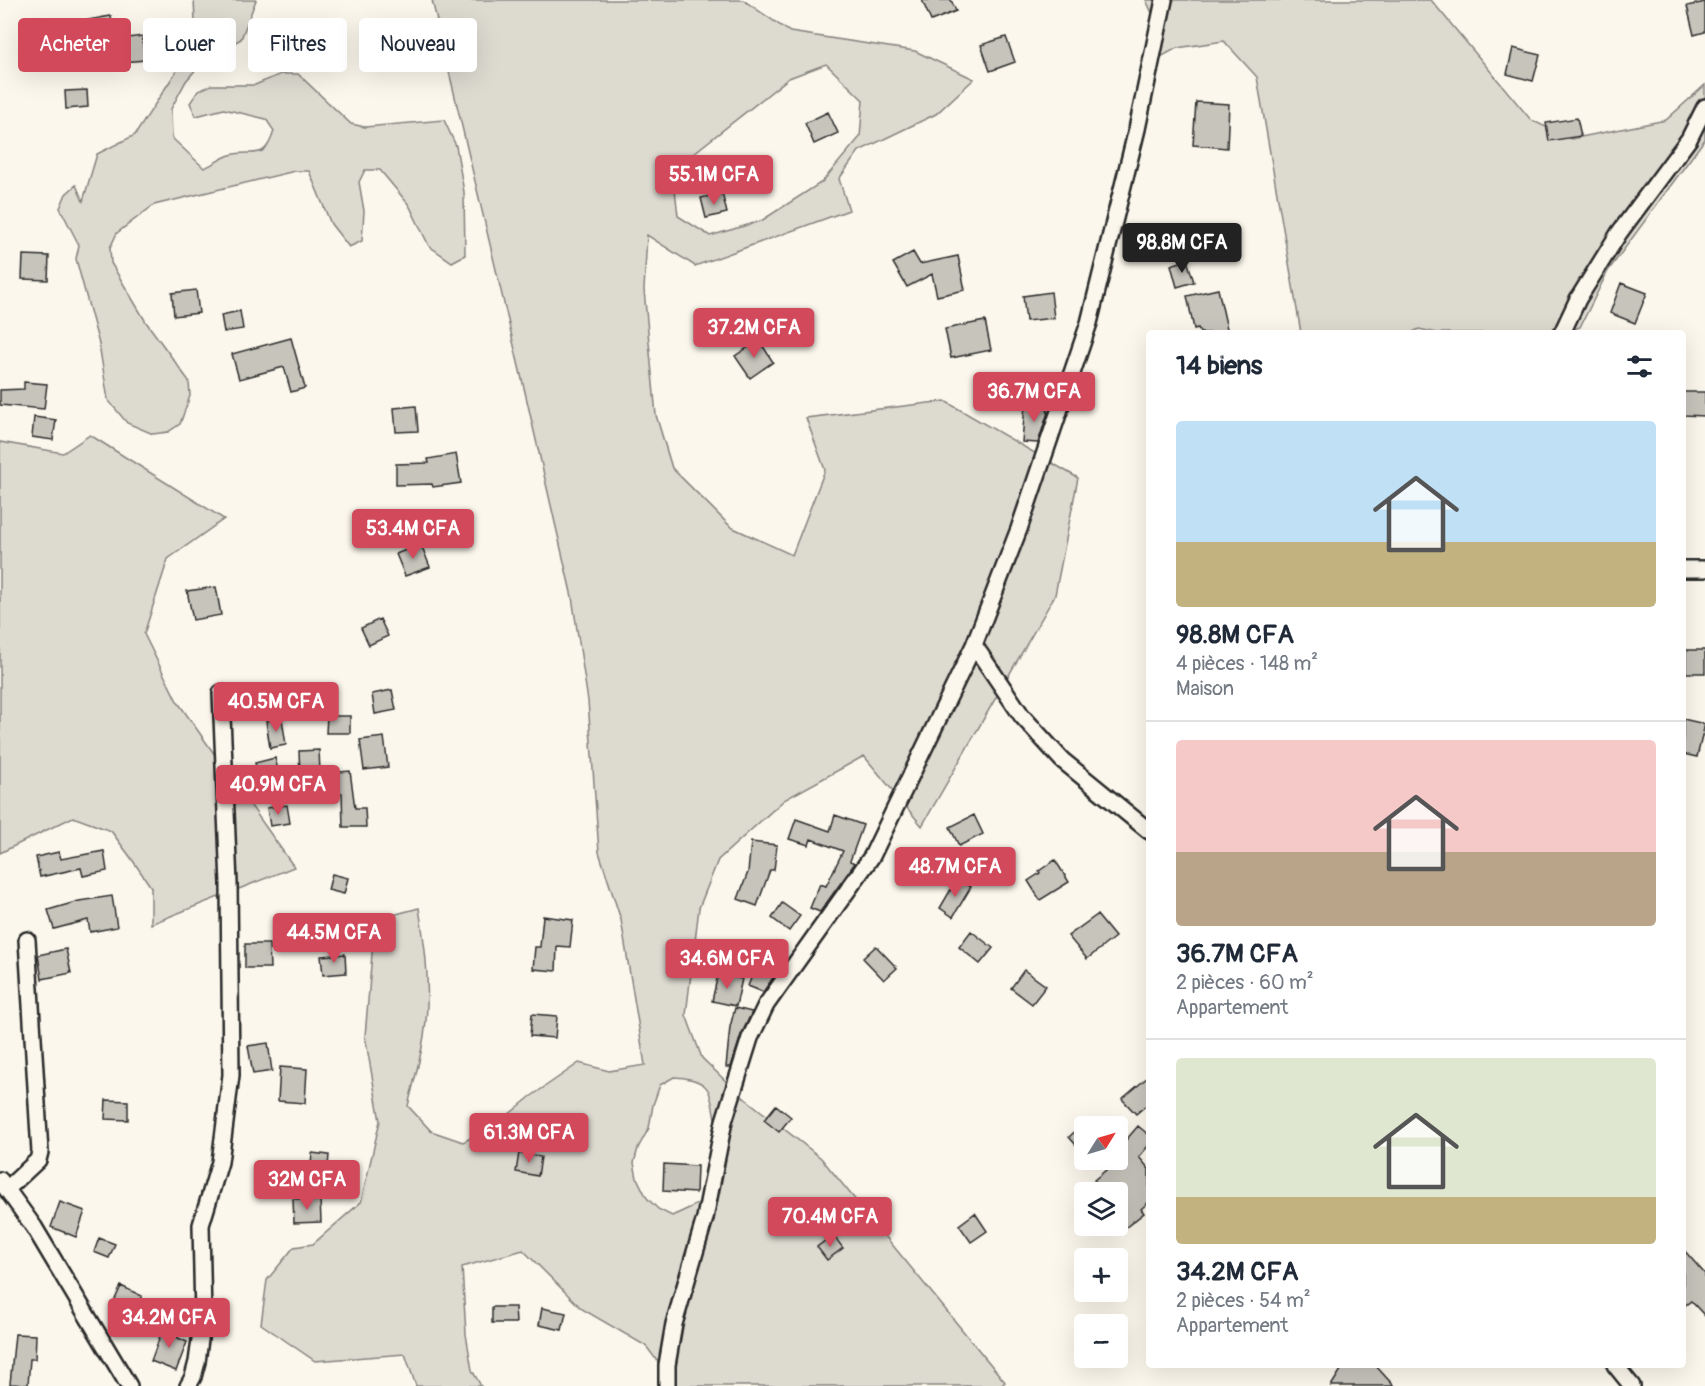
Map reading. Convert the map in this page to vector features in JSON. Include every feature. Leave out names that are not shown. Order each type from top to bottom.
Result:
[{"type":"street","points":[[667,1386],[667,1365],[674,1324],[705,1218],[724,1121],[750,1038],[766,1005],[872,856],[974,645],[1019,530],[1089,323],[1137,129],[1164,0]]},
{"type":"street","points":[[1563,330],[1578,299],[1613,243],[1689,139],[1705,107]]},
{"type":"street","points":[[1686,569],[1705,569]]},
{"type":"street","points":[[974,645],[1023,716],[1062,760],[1146,829]]},
{"type":"street","points":[[188,1386],[197,1362],[203,1317],[201,1225],[220,1162],[231,1075],[229,884],[221,693]]},
{"type":"street","points":[[27,940],[40,1152],[38,1160],[3,1184],[60,1268],[129,1386]]},
{"type":"street","points":[[1618,1368],[1632,1386]]},
{"type":"shaded area","points":[[194,0],[256,0],[241,39],[236,42],[236,18],[195,18]]},
{"type":"shaded area","points":[[432,0],[743,0],[790,32],[915,51],[974,79],[936,114],[859,151],[839,179],[849,210],[695,266],[647,235],[644,290],[656,415],[672,468],[731,527],[792,555],[825,470],[806,418],[945,401],[1078,478],[1055,595],[922,826],[864,756],[784,800],[718,860],[699,908],[686,1015],[702,1058],[738,1093],[821,1158],[1005,1382],[1001,1386],[676,1386],[646,1346],[582,1309],[523,1250],[462,1267],[466,1334],[472,1370],[481,1386],[416,1386],[405,1354],[315,1361],[261,1324],[267,1280],[294,1247],[313,1244],[361,1202],[380,1121],[365,1036],[374,930],[389,916],[419,908],[427,969],[427,1006],[423,1044],[408,1106],[431,1131],[463,1142],[496,1125],[530,1097],[579,1063],[609,1071],[645,1065],[621,920],[599,852],[588,701],[572,597],[449,72],[477,72],[477,18],[436,18]],"holes":[[[826,64],[863,100],[860,137],[822,182],[761,221],[710,236],[678,216],[674,181],[694,153],[789,78]],[[674,1077],[698,1081],[708,1090],[716,1124],[719,1159],[709,1195],[697,1204],[672,1216],[658,1209],[647,1198],[637,1178],[634,1163],[638,1148],[649,1128],[653,1105],[660,1085]]]},
{"type":"shaded area","points":[[1146,0],[1431,0],[1531,120],[1571,139],[1666,120],[1705,85],[1705,139],[1608,271],[1580,327],[1572,330],[1300,330],[1257,77],[1224,41],[1177,48],[1155,60],[1152,13]]},
{"type":"shaded area","points":[[176,72],[194,72],[186,81],[171,109],[172,138],[204,168],[230,155],[262,151],[266,148],[274,131],[266,119],[224,109],[196,116],[190,103],[198,91],[211,85],[255,85],[281,74],[298,74],[351,124],[365,127],[444,120],[456,146],[464,192],[465,255],[452,262],[429,246],[409,205],[380,170],[365,170],[359,182],[364,211],[362,241],[349,247],[331,224],[309,171],[295,171],[154,205],[117,233],[110,248],[111,263],[146,322],[189,381],[190,396],[180,424],[168,432],[153,434],[127,423],[108,400],[99,344],[76,259],[79,245],[60,208],[66,194],[76,185],[83,201],[97,154],[135,135]]},
{"type":"shaded area","points":[[90,435],[224,519],[168,559],[144,634],[177,701],[294,867],[151,924],[151,887],[111,831],[73,817],[0,853],[0,442],[63,453]]},
{"type":"building","points":[[922,0],[951,0],[956,11],[931,21]]},
{"type":"building","points":[[1705,2],[1705,32],[1694,35],[1687,6]]},
{"type":"building","points":[[142,36],[143,60],[131,61],[131,38]]},
{"type":"building","points":[[1006,37],[1015,62],[990,71],[981,45]]},
{"type":"building","points":[[1513,48],[1540,55],[1533,81],[1507,74]]},
{"type":"building","points":[[87,90],[88,107],[66,109],[65,91]]},
{"type":"building","points":[[1196,102],[1229,104],[1227,148],[1193,145]]},
{"type":"building","points":[[828,112],[838,133],[814,144],[805,123]]},
{"type":"building","points":[[1577,118],[1581,136],[1549,141],[1546,123]]},
{"type":"building","points":[[722,193],[727,213],[706,218],[701,198]]},
{"type":"building","points":[[913,252],[920,264],[958,256],[965,290],[937,296],[932,274],[907,287],[893,263]]},
{"type":"building","points":[[23,255],[49,256],[48,280],[22,279]]},
{"type":"building","points":[[1187,260],[1194,282],[1177,287],[1171,265]]},
{"type":"building","points":[[1621,283],[1647,293],[1635,323],[1610,313]]},
{"type":"building","points":[[1218,289],[1227,330],[1194,329],[1187,296]]},
{"type":"building","points":[[196,290],[199,313],[174,316],[172,293]]},
{"type":"building","points":[[1051,292],[1054,318],[1026,321],[1023,296]]},
{"type":"building","points":[[240,311],[243,329],[224,332],[221,315]]},
{"type":"building","points":[[985,321],[991,350],[951,358],[945,329]]},
{"type":"building","points":[[291,338],[305,388],[291,392],[284,367],[239,379],[232,354]]},
{"type":"building","points":[[759,340],[773,362],[750,378],[735,356]]},
{"type":"building","points":[[24,382],[47,384],[44,409],[0,405],[0,390],[24,389]]},
{"type":"building","points":[[1686,392],[1705,392],[1705,416],[1686,415]]},
{"type":"building","points":[[1025,405],[1048,407],[1038,443],[1022,442]]},
{"type":"building","points":[[416,406],[418,431],[396,432],[394,408]]},
{"type":"building","points":[[34,417],[56,420],[53,440],[32,437]]},
{"type":"building","points":[[456,454],[461,483],[433,487],[432,484],[396,485],[396,464],[429,463],[428,459]]},
{"type":"building","points":[[421,544],[430,567],[405,576],[396,554]]},
{"type":"building","points":[[216,587],[221,615],[193,620],[187,591]]},
{"type":"building","points":[[380,619],[388,636],[369,645],[361,628]]},
{"type":"building","points":[[1686,650],[1705,650],[1705,673],[1686,673]]},
{"type":"building","points":[[250,687],[269,687],[270,704],[251,705]]},
{"type":"building","points":[[392,690],[396,710],[375,714],[372,694]]},
{"type":"building","points":[[327,716],[350,716],[350,733],[326,733]]},
{"type":"building","points":[[282,719],[286,745],[270,748],[266,721]]},
{"type":"building","points":[[1686,720],[1705,724],[1697,757],[1686,755]]},
{"type":"building","points":[[384,737],[388,767],[364,770],[360,740]]},
{"type":"building","points":[[319,750],[320,772],[300,774],[299,751]]},
{"type":"building","points":[[275,758],[279,774],[259,779],[255,763]]},
{"type":"building","points":[[350,771],[355,808],[365,808],[366,827],[343,827],[342,793],[331,794],[329,773]]},
{"type":"building","points":[[287,805],[290,823],[270,826],[267,808]]},
{"type":"building","points":[[835,815],[863,825],[850,861],[855,863],[820,912],[810,908],[820,884],[826,886],[843,851],[811,839],[809,845],[789,839],[796,819],[830,831]]},
{"type":"building","points":[[974,815],[983,834],[959,846],[950,827]]},
{"type":"building","points":[[751,842],[777,845],[774,870],[770,870],[757,906],[738,899],[748,872]]},
{"type":"building","points":[[104,851],[107,871],[83,876],[81,868],[40,877],[36,857],[59,852],[61,859]]},
{"type":"building","points":[[1055,860],[1069,882],[1040,900],[1028,881]]},
{"type":"building","points":[[332,874],[348,878],[344,894],[328,890]]},
{"type":"building","points":[[957,879],[971,887],[953,917],[940,908]]},
{"type":"building","points":[[112,896],[117,927],[90,932],[88,920],[54,929],[48,910],[79,901]]},
{"type":"building","points":[[782,903],[800,916],[789,931],[772,918]]},
{"type":"building","points":[[1097,915],[1115,937],[1087,959],[1068,936]]},
{"type":"building","points":[[543,916],[573,920],[570,947],[557,946],[556,971],[533,969],[535,947],[540,947]]},
{"type":"building","points":[[971,931],[993,948],[980,964],[959,947]]},
{"type":"building","points":[[245,944],[269,944],[270,968],[245,968]]},
{"type":"building","points":[[876,946],[897,968],[884,980],[863,958]]},
{"type":"building","points":[[66,949],[71,973],[42,979],[38,955]]},
{"type":"building","points":[[345,954],[346,973],[323,975],[321,956]]},
{"type":"building","points":[[755,968],[775,975],[763,992],[748,986]]},
{"type":"building","points":[[1024,970],[1046,986],[1032,1004],[1011,988]]},
{"type":"building","points":[[718,974],[742,979],[736,1006],[712,1001]]},
{"type":"building","points":[[735,1008],[752,1012],[741,1035],[731,1067],[726,1067],[730,1027]]},
{"type":"building","points":[[532,1014],[557,1016],[555,1038],[530,1036]]},
{"type":"building","points":[[268,1043],[272,1071],[253,1074],[248,1046]]},
{"type":"building","points":[[280,1067],[307,1069],[305,1103],[278,1101]]},
{"type":"building","points":[[1146,1079],[1146,1106],[1136,1114],[1122,1099]]},
{"type":"building","points":[[106,1100],[128,1101],[128,1120],[105,1119]]},
{"type":"building","points":[[776,1105],[791,1117],[779,1132],[764,1120]]},
{"type":"building","points":[[1138,1126],[1146,1133],[1146,1149],[1139,1157],[1146,1165],[1146,1205],[1141,1209],[1144,1213],[1128,1226],[1128,1182],[1096,1182],[1094,1180],[1106,1170],[1128,1170],[1128,1138]]},
{"type":"building","points":[[1074,1132],[1074,1143],[1069,1137]]},
{"type":"building","points":[[312,1153],[329,1155],[328,1167],[311,1165]]},
{"type":"building","points":[[519,1153],[541,1157],[538,1176],[516,1172]]},
{"type":"building","points":[[275,1162],[295,1164],[293,1182],[273,1180]]},
{"type":"building","points":[[664,1164],[697,1166],[696,1193],[663,1191]]},
{"type":"building","points":[[320,1198],[321,1222],[294,1223],[293,1199]]},
{"type":"building","points":[[60,1202],[85,1211],[76,1237],[51,1227]]},
{"type":"building","points":[[975,1213],[987,1231],[971,1242],[959,1225]]},
{"type":"building","points":[[833,1235],[843,1248],[827,1260],[817,1247]]},
{"type":"building","points":[[99,1238],[115,1244],[109,1258],[94,1252]]},
{"type":"building","points":[[1686,1252],[1705,1274],[1705,1316],[1691,1301],[1686,1305]]},
{"type":"building","points":[[121,1286],[142,1296],[132,1316],[112,1306]]},
{"type":"building","points":[[492,1307],[515,1307],[516,1323],[492,1323]]},
{"type":"building","points":[[542,1308],[566,1313],[562,1330],[539,1325]]},
{"type":"building","points":[[164,1325],[180,1331],[178,1338],[187,1342],[176,1371],[151,1361]]},
{"type":"building","points":[[15,1334],[36,1335],[35,1359],[30,1359],[28,1385],[10,1384]]},
{"type":"building","points":[[1342,1368],[1378,1368],[1394,1386],[1331,1386]]}]
